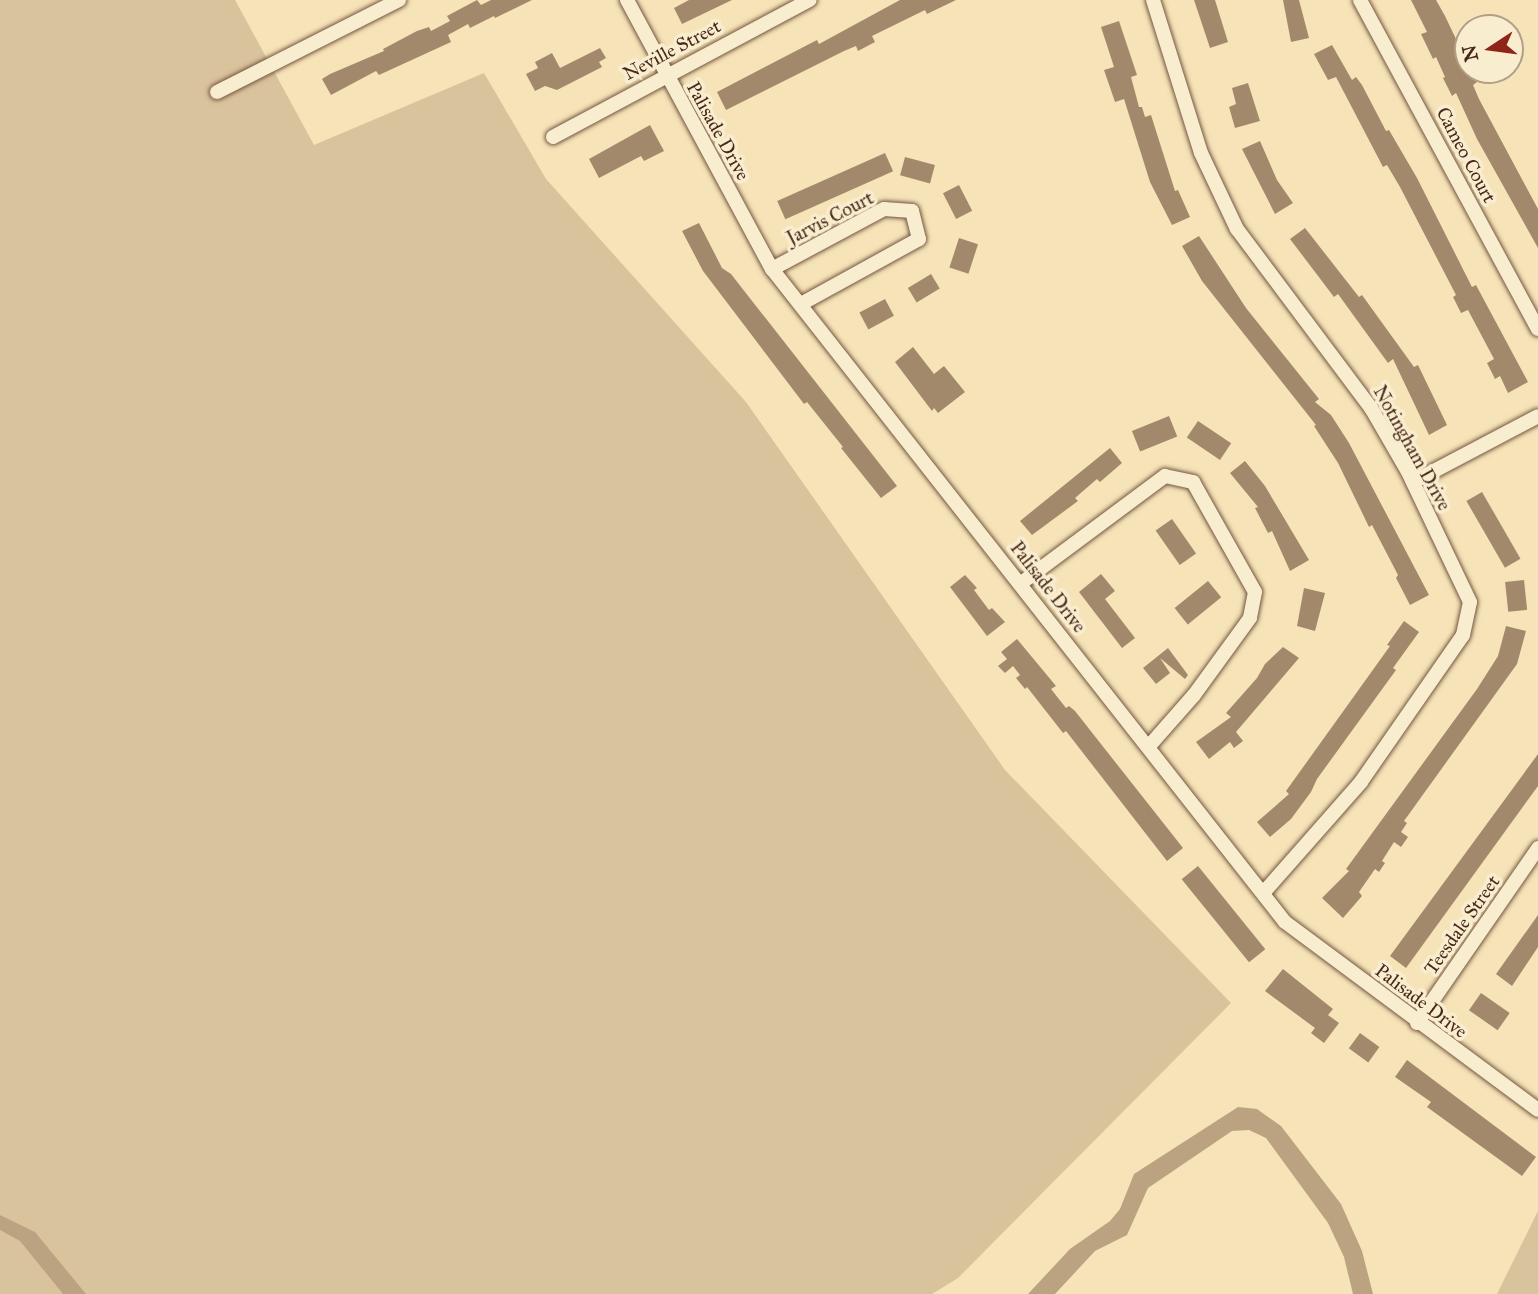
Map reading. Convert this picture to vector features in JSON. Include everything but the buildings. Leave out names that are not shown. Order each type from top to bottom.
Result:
[{"type":"street","points":[[217,92],[399,0]]},
{"type":"street","name":"Palisade Drive","points":[[626,0],[772,269],[1285,922],[1538,1110]]},
{"type":"street","name":"Neville Street","points":[[553,137],[810,0]]},
{"type":"street","name":"Notingham Drive","points":[[1153,0],[1202,153],[1237,229],[1371,408],[1413,482],[1470,602],[1463,635],[1362,782],[1264,892]]},
{"type":"street","name":"Cameo Court","points":[[1360,0],[1538,329]]},
{"type":"street","name":"Jarvis Court","points":[[772,269],[884,209],[912,211],[919,239],[801,304]]},
{"type":"street","points":[[1413,482],[1538,416]]},
{"type":"street","points":[[1020,584],[1165,476],[1193,482],[1255,592],[1250,618],[1194,695],[1149,747]]},
{"type":"street","name":"Teesdale Street","points":[[1418,1023],[1538,848]]},
{"type":"shaded area","points":[[0,0],[235,0],[314,145],[484,73],[546,179],[746,402],[1005,770],[1231,1003],[958,1278],[932,1294],[0,1294]]},
{"type":"shaded area","points":[[1238,1107],[1257,1109],[1281,1126],[1341,1204],[1362,1251],[1373,1294],[1353,1294],[1344,1257],[1328,1223],[1266,1138],[1249,1130],[1232,1131],[1148,1188],[1127,1235],[1095,1251],[1055,1294],[1028,1294],[1070,1249],[1110,1221],[1120,1209],[1134,1174]]},
{"type":"shaded area","points":[[1538,1211],[1538,1294],[1497,1294]]},
{"type":"shaded area","points":[[0,1215],[35,1232],[86,1294],[63,1294],[20,1241],[0,1230]]}]
